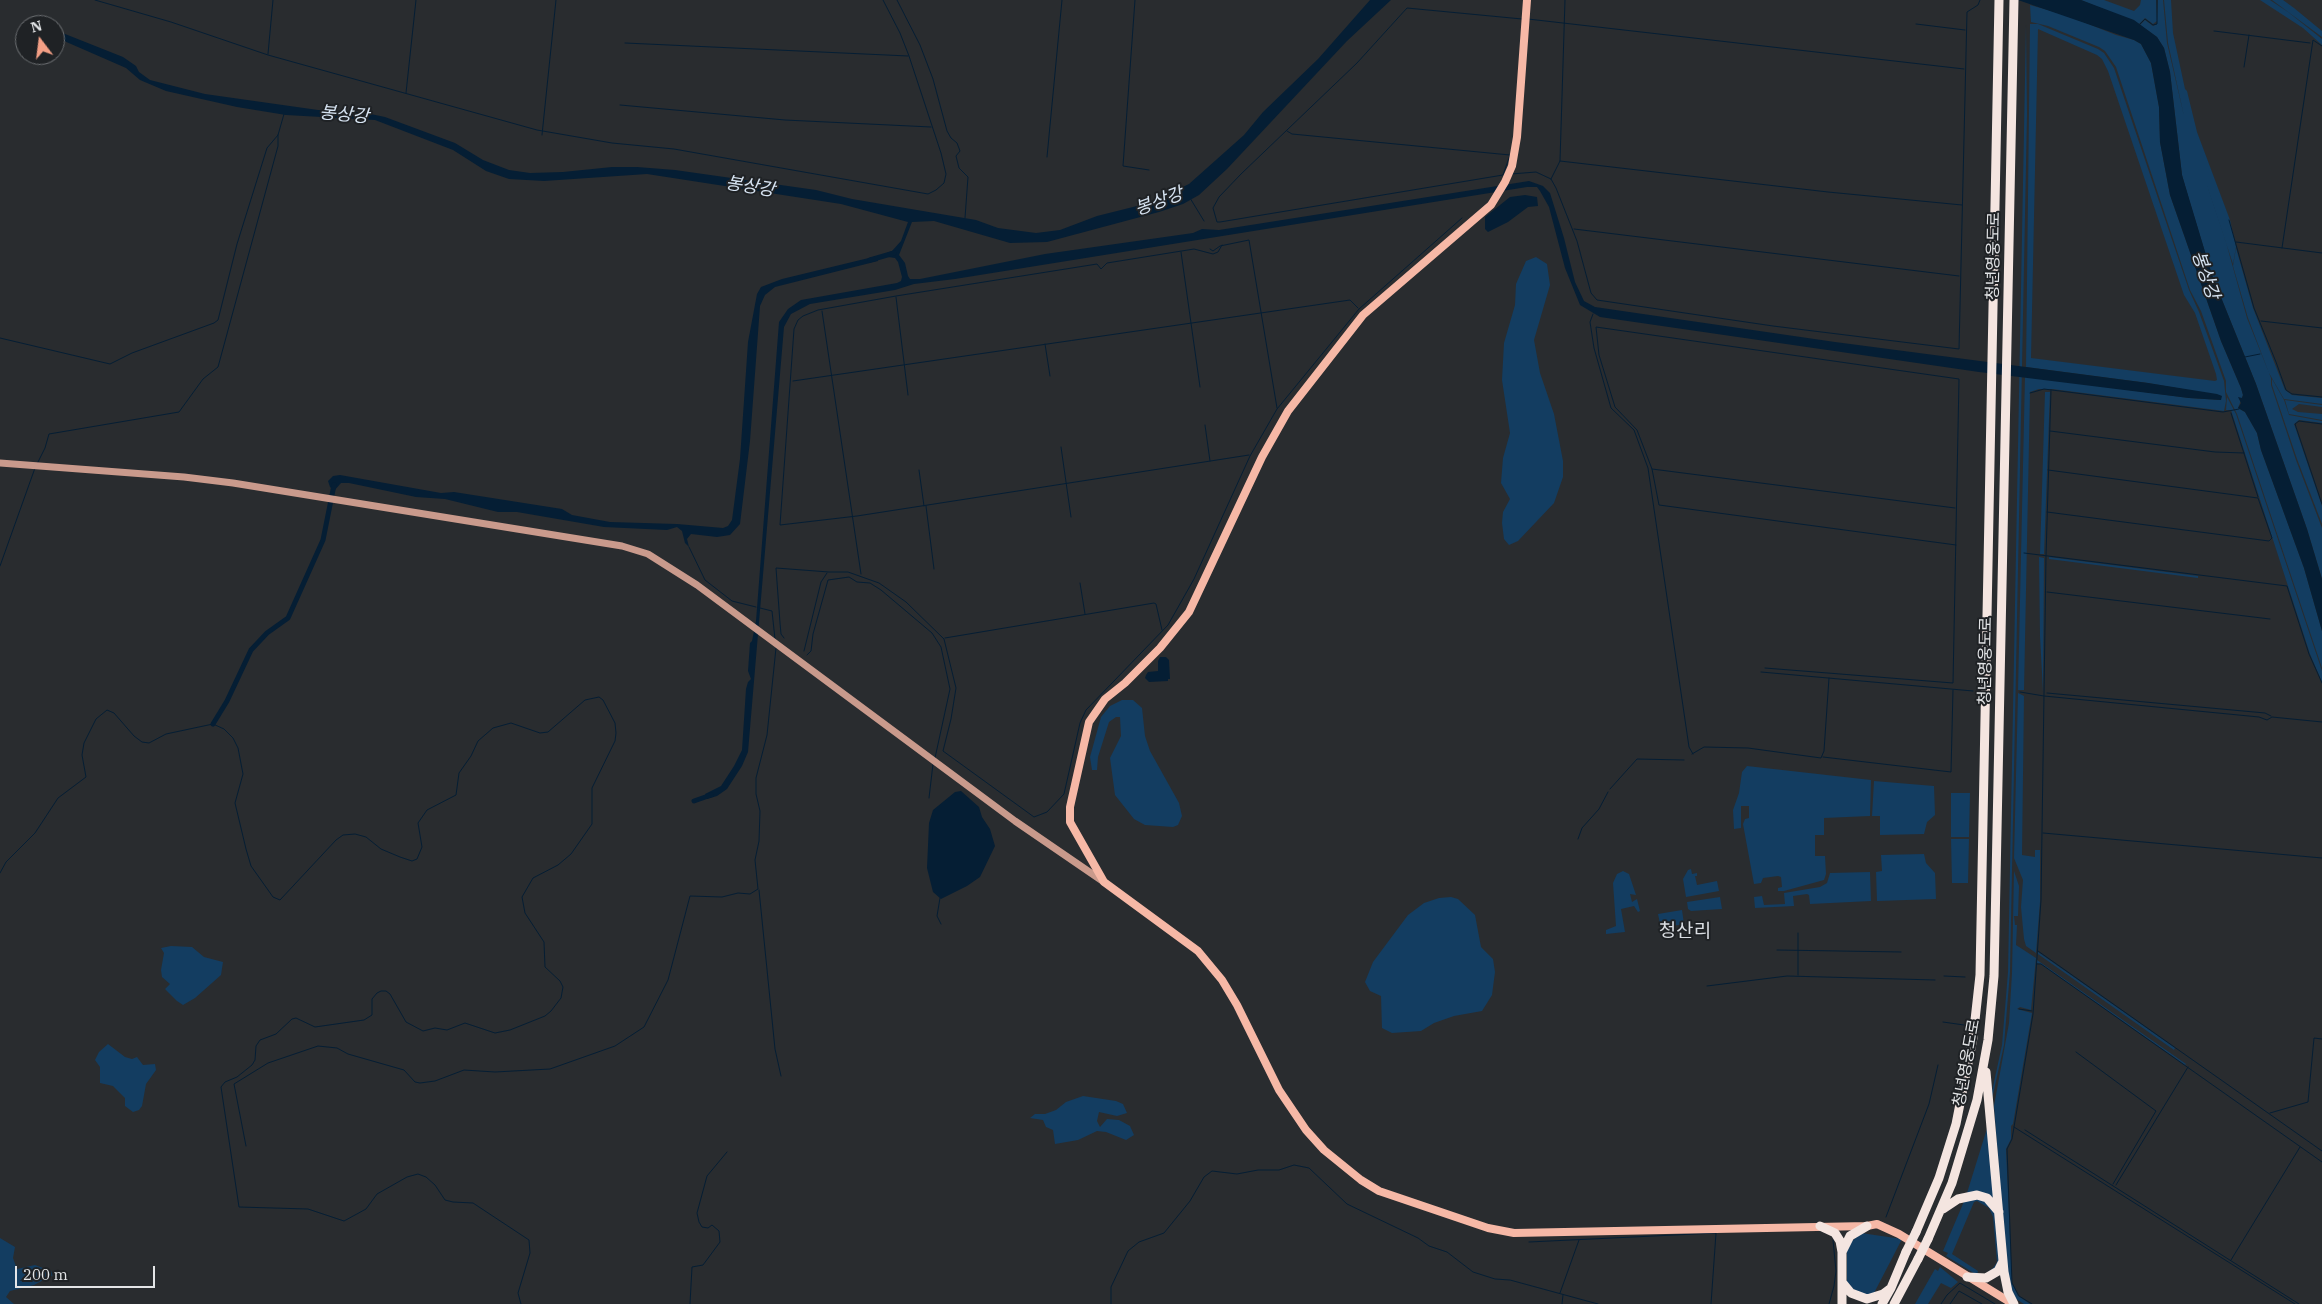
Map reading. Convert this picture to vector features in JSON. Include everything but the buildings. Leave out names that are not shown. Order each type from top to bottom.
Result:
[{"type":"highway","name":"청년영웅도로","points":[[1882,1304],[1891,1288],[1939,1178],[1958,1116],[1974,1038],[1980,975],[1999,3]]},
{"type":"highway","name":"청년영웅도로","points":[[1894,1304],[1941,1211],[1970,1128],[1988,1040],[1992,1006],[1996,936],[2014,4]]},
{"type":"highway","points":[[1988,1040],[1986,1081],[2005,1284],[2013,1304]]},
{"type":"highway","points":[[1941,1211],[1958,1199],[1977,1195],[1987,1198],[1999,1212]]},
{"type":"highway","points":[[1820,1226],[1835,1233],[1842,1252],[1842,1304]]},
{"type":"highway","points":[[1842,1252],[1850,1236],[1867,1226]]},
{"type":"highway","points":[[1967,1277],[1982,1279],[1991,1276],[2001,1268],[2003,1260]]},
{"type":"highway","points":[[1842,1282],[1851,1294],[1867,1298],[1884,1294],[1891,1288]]},
{"type":"main road","points":[[1104,882],[1070,822],[1069,816],[1089,722],[1105,699],[1164,643],[1189,612],[1262,457],[1298,396],[1363,315],[1491,204],[1497,196],[1512,166],[1517,137],[1527,0]]},
{"type":"main road","points":[[0,463],[184,477],[622,546],[648,554],[757,628],[776,646],[1015,821],[1190,944],[1203,956],[1222,980],[1241,1013],[1279,1090],[1306,1130],[1324,1150],[1361,1180],[1379,1191],[1488,1228],[1514,1233],[1867,1226],[1877,1224],[1890,1229],[2013,1304]]},
{"type":"shaded area","points":[[2081,0],[2104,0],[2134,11],[2140,5],[2141,0],[2156,0],[2157,21],[2153,24],[2145,18],[2139,24]]},
{"type":"shaded area","points":[[2158,0],[2163,0],[2167,43],[2184,116],[2227,246],[2247,318],[2271,378],[2271,385],[2296,460],[2322,528],[2322,579],[2307,529],[2256,384],[2212,275],[2182,175],[2170,72],[2164,48],[2157,37],[2140,25],[2145,20],[2153,26],[2157,24]]},
{"type":"shaded area","points":[[2164,0],[2171,0],[2173,33],[2185,89],[2197,132],[2230,220],[2236,247],[2233,264],[2184,116],[2168,43]]},
{"type":"shaded area","points":[[2260,0],[2270,0],[2288,12],[2322,39],[2322,45],[2303,28]]},
{"type":"shaded area","points":[[2272,0],[2283,0],[2294,8],[2322,31],[2322,37]]},
{"type":"shaded area","points":[[2030,5],[2066,15],[2116,35],[2134,40],[2141,44],[2151,63],[2159,107],[2160,142],[2170,195],[2221,341],[2241,388],[2243,395],[2238,408],[2245,412],[2257,433],[2261,450],[2304,568],[2322,631],[2322,668],[2237,414],[2226,392],[2226,381],[2201,311],[2190,290],[2116,67],[2105,51],[2099,47],[2048,26],[2031,22]]},
{"type":"shaded area","points":[[2030,24],[2038,24],[2098,49],[2104,53],[2114,68],[2189,290],[2224,381],[2226,401],[2224,411],[2052,389],[2039,389],[2030,392],[2024,690],[2018,690],[2025,376],[2189,398],[2221,400],[2221,396],[2148,383],[2026,367]],"holes":[[[2038,29],[2102,59],[2108,71],[2184,295],[2195,313],[2216,374],[2217,380],[2215,381],[2031,358]]]},
{"type":"shaded area","points":[[2026,25],[2027,114],[2010,972],[2004,1045],[1992,1099],[1991,1096],[2002,1045],[2008,972]]},
{"type":"shaded area","points":[[2236,248],[2253,308],[2285,390],[2292,395],[2322,398],[2322,404],[2284,399],[2269,373],[2248,318],[2233,266]]},
{"type":"shaded area","points":[[1536,257],[1547,264],[1550,285],[1534,340],[1540,373],[1554,414],[1563,461],[1563,477],[1554,503],[1518,541],[1509,545],[1504,539],[1502,523],[1503,512],[1510,499],[1501,483],[1503,458],[1510,433],[1502,380],[1504,343],[1515,305],[1516,284],[1526,261]]},
{"type":"shaded area","points":[[2272,379],[2284,400],[2289,415],[2322,421],[2322,423],[2299,420],[2294,424],[2322,506],[2322,524],[2297,459],[2272,385]]},
{"type":"shaded area","points":[[2045,392],[2050,392],[2044,554],[2040,554]]},
{"type":"shaded area","points":[[2227,397],[2236,414],[2322,671],[2322,682],[2310,654],[2231,410],[2226,410]]},
{"type":"shaded area","points":[[2285,400],[2322,405],[2322,407],[2299,404],[2292,409],[2298,412],[2322,414],[2322,420],[2289,414]]},
{"type":"shaded area","points":[[2039,557],[2044,558],[2043,692],[2040,636]]},
{"type":"shaded area","points":[[2049,557],[2198,576],[2198,578],[2049,559]]},
{"type":"shaded area","points":[[2018,693],[2024,696],[2022,855],[2035,857],[2035,850],[2040,850],[2040,902],[2036,953],[2026,946],[2024,939],[2021,907],[2023,880],[2014,858]]},
{"type":"shaded area","points":[[1122,700],[1133,700],[1142,708],[1145,736],[1150,751],[1179,803],[1182,816],[1178,825],[1173,827],[1145,825],[1134,819],[1115,795],[1110,758],[1121,736],[1120,717],[1116,717],[1109,722],[1098,757],[1097,770],[1092,770],[1090,757],[1101,717],[1110,706]]},
{"type":"shaded area","points":[[1747,766],[1871,780],[1870,816],[1824,818],[1824,835],[1815,835],[1815,856],[1825,856],[1826,874],[1824,880],[1784,891],[1778,891],[1778,888],[1782,887],[1781,877],[1778,876],[1763,878],[1761,883],[1754,884],[1743,824],[1745,819],[1749,818],[1749,806],[1741,806],[1741,828],[1734,829],[1733,810],[1739,793],[1742,772]]},
{"type":"shaded area","points":[[1874,781],[1934,786],[1935,815],[1927,822],[1924,834],[1880,835],[1880,816],[1872,816]]},
{"type":"shaded area","points":[[1951,793],[1970,793],[1969,837],[1951,837]]},
{"type":"shaded area","points":[[1951,839],[1969,839],[1968,883],[1952,883]]},
{"type":"shaded area","points":[[1924,854],[1926,863],[1935,873],[1936,899],[1877,901],[1876,872],[1882,871],[1881,855]]},
{"type":"shaded area","points":[[1691,869],[1692,874],[1697,873],[1697,876],[1695,876],[1697,885],[1717,881],[1719,891],[1686,897],[1683,879],[1688,870]]},
{"type":"shaded area","points":[[1623,871],[1629,874],[1636,895],[1630,894],[1632,902],[1637,899],[1640,911],[1638,912],[1634,906],[1621,909],[1625,932],[1606,934],[1606,930],[1616,926],[1613,883],[1617,874]]},
{"type":"shaded area","points":[[2014,871],[2019,886],[2018,916],[2014,916],[2015,925],[2017,925],[2016,945],[2036,958],[2031,1010],[2020,1007],[2017,1009],[2032,1013],[2013,1124],[2011,1126],[2011,1139],[2006,1149],[2012,1283],[2018,1296],[2030,1304],[2024,1304],[2016,1299],[2008,1284],[1994,1106],[2009,1023]]},
{"type":"shaded area","points":[[1870,872],[1871,901],[1810,904],[1809,895],[1807,894],[1793,896],[1794,906],[1755,908],[1754,897],[1762,896],[1764,905],[1785,904],[1784,893],[1820,887],[1827,883],[1830,873]]},
{"type":"shaded area","points":[[1451,897],[1458,899],[1475,915],[1481,947],[1493,959],[1495,972],[1492,995],[1482,1011],[1454,1016],[1434,1023],[1421,1031],[1392,1033],[1382,1028],[1381,996],[1370,991],[1365,982],[1373,962],[1408,915],[1424,903],[1439,898]]},
{"type":"shaded area","points":[[1720,897],[1722,909],[1691,911],[1688,909],[1687,902]]},
{"type":"shaded area","points":[[1682,910],[1684,924],[1661,928],[1658,914]]},
{"type":"shaded area","points":[[171,946],[192,947],[204,957],[223,962],[221,975],[195,998],[183,1005],[165,989],[170,984],[162,977],[161,970],[164,953],[161,948]]},
{"type":"shaded area","points":[[2038,952],[2175,1048],[2174,1050],[2038,954]]},
{"type":"shaded area","points":[[2037,960],[2186,1064],[2037,963]]},
{"type":"shaded area","points":[[108,1044],[125,1057],[132,1059],[137,1057],[143,1065],[155,1064],[156,1070],[146,1084],[142,1106],[139,1110],[133,1112],[125,1106],[125,1098],[113,1086],[100,1083],[100,1067],[95,1060],[99,1052]]},
{"type":"shaded area","points":[[1083,1096],[1116,1101],[1123,1104],[1127,1113],[1117,1116],[1099,1112],[1097,1121],[1100,1127],[1107,1119],[1119,1120],[1130,1126],[1134,1135],[1126,1140],[1106,1132],[1097,1131],[1078,1140],[1055,1144],[1053,1130],[1046,1127],[1043,1120],[1030,1118],[1035,1114],[1045,1114],[1056,1110],[1066,1102]]},
{"type":"shaded area","points":[[1989,1122],[1996,1203],[1967,1193]]},
{"type":"shaded area","points":[[1980,1198],[1995,1210],[2000,1266],[1985,1274],[1997,1262],[1993,1217],[1989,1208],[1977,1201],[1974,1202],[1952,1254],[1978,1271],[1977,1275],[1946,1256],[1948,1253],[1943,1251],[1965,1199]]},
{"type":"shaded area","points":[[1861,1233],[1902,1239],[1871,1296],[1857,1293],[1847,1282],[1847,1250],[1851,1242]]},
{"type":"shaded area","points":[[0,1238],[15,1247],[13,1258],[17,1269],[35,1265],[51,1271],[53,1275],[34,1285],[10,1291],[6,1297],[14,1304],[0,1304]]},
{"type":"shaded area","points":[[1940,1267],[1958,1282],[1951,1288],[1941,1283],[1928,1304],[1915,1304],[1935,1269],[1938,1271]]},
{"type":"water","name":"봉상강","points":[[1370,0],[1391,0],[1347,41],[1227,169],[1199,195],[1183,204],[1159,212],[1047,242],[1010,243],[934,221],[912,222],[899,255],[905,263],[908,276],[910,279],[920,279],[1045,254],[1193,233],[1202,229],[1219,230],[1529,181],[1543,186],[1550,193],[1575,282],[1584,301],[1595,307],[1835,342],[2148,383],[2217,394],[2222,396],[2221,400],[2189,398],[1979,372],[1600,317],[1580,305],[1565,268],[1549,207],[1537,187],[1527,187],[914,284],[895,290],[810,304],[791,314],[784,327],[748,752],[742,766],[727,789],[717,796],[707,799],[705,794],[721,786],[742,750],[746,689],[751,679],[748,671],[750,643],[756,621],[779,322],[788,309],[801,300],[901,281],[902,277],[898,262],[895,258],[888,257],[887,253],[892,251],[901,241],[908,222],[841,204],[647,174],[544,181],[509,179],[486,171],[453,150],[375,120],[286,115],[237,107],[166,91],[140,80],[126,68],[65,41],[65,34],[123,57],[136,66],[139,72],[150,80],[205,94],[318,110],[361,112],[385,117],[455,143],[483,160],[509,170],[530,173],[637,167],[675,170],[816,190],[852,199],[976,220],[998,228],[1036,233],[1060,230],[1097,216],[1149,203],[1189,184],[1244,135],[1263,112],[1318,59]]},
{"type":"water","name":"봉상강","points":[[2018,0],[2081,0],[2134,20],[2157,37],[2164,48],[2170,72],[2182,175],[2212,275],[2256,384],[2307,529],[2322,579],[2322,631],[2304,568],[2261,450],[2257,433],[2245,412],[2238,408],[2241,403],[2238,397],[2242,398],[2243,395],[2241,388],[2221,341],[2170,195],[2160,142],[2159,107],[2151,63],[2141,44],[2134,40]]},
{"type":"water","points":[[1525,195],[1537,197],[1538,206],[1528,207],[1508,222],[1488,232],[1485,229],[1485,217],[1510,197]]},
{"type":"water","points":[[877,256],[878,261],[775,287],[765,295],[760,306],[750,441],[740,524],[730,535],[717,537],[691,534],[687,539],[689,547],[685,543],[682,531],[677,527],[667,530],[604,527],[517,512],[498,512],[445,499],[416,497],[349,483],[341,483],[334,491],[330,487],[328,481],[333,476],[340,475],[441,493],[454,492],[562,509],[572,515],[610,522],[677,524],[723,528],[728,526],[732,520],[740,459],[748,342],[757,294],[761,287],[782,279]]},
{"type":"water","points":[[1160,657],[1166,657],[1169,660],[1170,679],[1168,681],[1149,682],[1145,678],[1146,675],[1148,672],[1158,671]]},
{"type":"water","points":[[961,791],[979,807],[982,817],[990,829],[995,846],[980,877],[941,899],[933,892],[927,868],[929,823],[933,810],[955,792]]},
{"type":"waterway","points":[[95,0],[171,22],[268,55],[537,130],[612,143],[674,149],[928,194],[944,183],[946,174],[941,153],[909,56],[900,33],[883,0]]},
{"type":"waterway","points":[[268,54],[273,0]]},
{"type":"waterway","points":[[406,93],[416,0]]},
{"type":"waterway","points":[[542,135],[556,0]]},
{"type":"waterway","points":[[897,0],[920,45],[933,79],[947,131],[957,143],[960,151],[956,156],[959,168],[968,177],[965,218]]},
{"type":"waterway","points":[[1047,157],[1062,0]]},
{"type":"waterway","points":[[1135,0],[1123,166],[1149,170]]},
{"type":"waterway","points":[[1551,179],[1560,161],[1565,0]]},
{"type":"waterway","points":[[1511,174],[1536,172],[1551,179],[1577,241],[1591,293],[1597,300],[1773,326],[1959,349],[1967,12],[1978,5],[1980,0]]},
{"type":"waterway","points":[[2140,24],[2145,19],[2153,25],[2157,24],[2157,0]]},
{"type":"waterway","points":[[1287,131],[1292,134],[1510,155],[1503,175],[1220,222],[1217,222],[1213,208],[1219,197],[1241,174],[1357,63],[1407,8],[1522,19]]},
{"type":"waterway","points":[[1528,19],[1964,69]]},
{"type":"waterway","points":[[1916,24],[1965,30]]},
{"type":"waterway","points":[[2214,31],[2310,43]]},
{"type":"waterway","points":[[2244,67],[2249,35]]},
{"type":"waterway","points":[[2282,248],[2313,40],[2322,46]]},
{"type":"waterway","points":[[625,43],[908,56]]},
{"type":"waterway","points":[[620,105],[785,120],[931,127]]},
{"type":"waterway","points":[[0,338],[110,364],[132,353],[218,320],[237,244],[267,148],[278,135],[284,114]]},
{"type":"waterway","points":[[37,464],[49,434],[179,412],[203,379],[218,367],[278,146],[278,135]]},
{"type":"waterway","points":[[1560,161],[1828,192],[1962,205]]},
{"type":"waterway","name":"봉상강","points":[[1190,198],[1204,221]]},
{"type":"waterway","points":[[784,638],[781,634],[776,568],[848,572],[879,583],[906,602],[944,639],[956,688],[943,751],[1034,817],[1047,812],[1064,794],[1080,723],[1086,710],[1168,625],[1194,579],[1250,456],[1277,409],[1359,309],[1462,218]]},
{"type":"waterway","points":[[2229,220],[2254,308],[2286,390],[2292,394],[2322,397]]},
{"type":"waterway","points":[[1574,229],[1959,276]]},
{"type":"waterway","points":[[1210,249],[1213,251],[1220,246],[1249,240],[1277,408]]},
{"type":"waterway","points":[[2236,242],[2322,253]]},
{"type":"waterway","points":[[1222,245],[1218,252],[1213,254],[1194,249],[1107,263],[1101,269],[1097,264],[896,296],[818,310],[803,316],[798,320],[794,329],[780,525],[857,516],[1249,455]]},
{"type":"waterway","points":[[1181,252],[1200,387]]},
{"type":"waterway","points":[[870,260],[894,253]]},
{"type":"waterway","points":[[896,297],[908,395]]},
{"type":"waterway","points":[[793,381],[1350,300],[1358,308]]},
{"type":"waterway","points":[[822,311],[861,574]]},
{"type":"waterway","points":[[1593,314],[1590,322],[1594,348],[1611,408],[1634,430],[1648,468],[1689,747],[1693,754]]},
{"type":"waterway","points":[[2261,321],[2322,328]]},
{"type":"waterway","points":[[1765,668],[1953,683],[1959,379],[1596,327],[1599,355],[1615,407],[1637,430],[1652,469],[1659,505],[1956,545]]},
{"type":"waterway","points":[[1045,344],[1050,376]]},
{"type":"waterway","points":[[2245,357],[2260,354]]},
{"type":"waterway","points":[[2030,393],[2044,389],[2223,412],[2239,409]]},
{"type":"waterway","points":[[2032,1304],[2019,1296],[2012,1283],[2007,1149],[2012,1139],[2033,1014],[2041,900],[2046,556],[2051,390]]},
{"type":"waterway","points":[[2231,413],[2258,497]]},
{"type":"waterway","points":[[2322,424],[2299,421],[2295,424],[2322,504]]},
{"type":"waterway","points":[[1205,425],[1210,461]]},
{"type":"waterway","points":[[2050,431],[2215,452],[2244,453]]},
{"type":"waterway","points":[[1061,447],[1071,517]]},
{"type":"waterway","points":[[0,566],[35,468]]},
{"type":"waterway","points":[[1652,469],[1955,508]]},
{"type":"waterway","points":[[919,470],[924,506]]},
{"type":"waterway","points":[[2047,512],[2269,541],[2272,538],[2258,498],[2048,470]]},
{"type":"waterway","points":[[213,724],[227,701],[251,650],[267,633],[288,618],[323,540],[334,485]]},
{"type":"waterway","points":[[926,506],[934,569]]},
{"type":"waterway","points":[[689,547],[705,580],[732,601],[756,607]]},
{"type":"waterway","points":[[2024,553],[2287,586],[2309,654],[2322,683]]},
{"type":"waterway","points":[[804,651],[821,582],[827,573]]},
{"type":"waterway","points":[[807,655],[811,651],[813,634],[828,580],[849,577],[857,582],[870,583],[881,590],[932,633],[941,647],[950,689],[935,758]]},
{"type":"waterway","points":[[1080,583],[1085,614]]},
{"type":"waterway","points":[[2047,592],[2270,619]]},
{"type":"waterway","points":[[945,638],[1154,603],[1156,604],[1162,630]]},
{"type":"waterway","points":[[760,608],[772,611],[775,639]]},
{"type":"waterway","points":[[246,1146],[234,1084],[268,1063],[318,1046],[337,1048],[348,1054],[404,1070],[415,1082],[420,1083],[435,1081],[464,1070],[495,1072],[550,1069],[615,1046],[644,1027],[668,980],[690,896],[722,897],[738,893],[750,894],[758,889],[755,860],[759,841],[760,811],[756,794],[756,778],[767,735],[776,648]]},
{"type":"waterway","points":[[1761,672],[1973,691]]},
{"type":"waterway","points":[[1692,754],[1704,747],[1748,748],[1821,758],[1824,751],[1829,678]]},
{"type":"waterway","points":[[1823,757],[1951,772],[1953,690]]},
{"type":"waterway","points":[[2020,692],[2259,717],[2267,720],[2272,717],[2322,722]]},
{"type":"waterway","points":[[2047,693],[2265,713],[2271,716]]},
{"type":"waterway","points":[[0,873],[6,862],[35,833],[58,798],[86,777],[82,755],[84,743],[96,719],[107,710],[114,713],[134,736],[142,742],[149,743],[166,734],[213,724],[224,729],[233,738],[238,748],[243,774],[235,803],[246,849],[251,866],[273,897],[280,900],[336,840],[343,835],[355,834],[366,837],[381,849],[412,861],[417,859],[422,847],[418,823],[427,810],[456,795],[459,773],[471,756],[478,741],[493,728],[511,723],[540,733],[548,732],[585,700],[599,697],[603,700],[615,723],[616,733],[615,741],[592,788],[592,824],[571,854],[558,865],[533,878],[522,897],[525,913],[544,942],[545,967],[560,981],[563,987],[561,998],[551,1011],[545,1016],[510,1030],[495,1033],[465,1023],[447,1030],[435,1028],[423,1031],[406,1022],[390,994],[386,991],[381,991],[372,999],[372,1015],[364,1020],[315,1027],[296,1018],[292,1019],[276,1034],[260,1040],[256,1046],[255,1060],[252,1065],[237,1077],[225,1082],[221,1087],[239,1207],[308,1209],[344,1221],[366,1209],[377,1194],[407,1177],[418,1174],[426,1177],[435,1185],[445,1200],[473,1203],[529,1240],[530,1253],[518,1293],[521,1304]]},
{"type":"waterway","points":[[1610,789],[1637,759],[1684,760]]},
{"type":"waterway","points":[[929,798],[933,764]]},
{"type":"waterway","points":[[1578,839],[1582,828],[1599,809],[1608,792]]},
{"type":"waterway","points":[[694,801],[711,795]]},
{"type":"waterway","points":[[2043,833],[2322,858]]},
{"type":"waterway","points":[[759,890],[775,1049],[781,1076]]},
{"type":"waterway","points":[[940,898],[937,916],[941,924]]},
{"type":"waterway","points":[[1798,933],[1798,975]]},
{"type":"waterway","points":[[1777,950],[1901,952]]},
{"type":"waterway","points":[[2038,951],[2322,1151]]},
{"type":"waterway","points":[[2037,964],[2041,964],[2322,1162]]},
{"type":"waterway","points":[[1707,986],[1787,976],[1935,980]]},
{"type":"waterway","points":[[1944,976],[1965,977]]},
{"type":"waterway","points":[[2019,1009],[2032,1011]]},
{"type":"waterway","points":[[1943,1022],[1964,1025]]},
{"type":"waterway","points":[[2270,1113],[2308,1102],[2314,1038],[2322,1039]]},
{"type":"waterway","points":[[2076,1052],[2156,1111],[2113,1184]]},
{"type":"waterway","points":[[1886,1217],[1929,1104],[1938,1065]]},
{"type":"waterway","points":[[2116,1185],[2188,1067]]},
{"type":"waterway","points":[[2014,1127],[2295,1304]]},
{"type":"waterway","points":[[2025,1130],[2299,1304]]},
{"type":"waterway","points":[[2231,1260],[2300,1147]]},
{"type":"waterway","points":[[690,1304],[692,1267],[703,1265],[720,1242],[719,1231],[712,1225],[708,1228],[702,1227],[697,1213],[707,1176],[727,1152]]},
{"type":"waterway","points":[[1111,1304],[1111,1287],[1128,1251],[1139,1242],[1164,1233],[1190,1201],[1204,1177],[1212,1171],[1237,1174],[1258,1170],[1279,1170],[1294,1165],[1309,1168],[1347,1204],[1418,1238],[1429,1246],[1447,1252],[1473,1272],[1598,1304]]},
{"type":"waterway","points":[[1529,1242],[1716,1233],[1711,1304]]},
{"type":"waterway","points":[[1560,1293],[1579,1240]]},
{"type":"waterway","points":[[1829,1304],[1836,1271],[1833,1240]]},
{"type":"waterway","points":[[1941,1304],[1947,1295],[1960,1283],[1995,1304]]},
{"type":"waterway","points":[[1950,1304],[1959,1291],[1982,1304]]},
{"type":"waterway","points":[[1562,1304],[1563,1295]]},
{"type":"district","name":"청산리","points":[[1685,932]]}]
